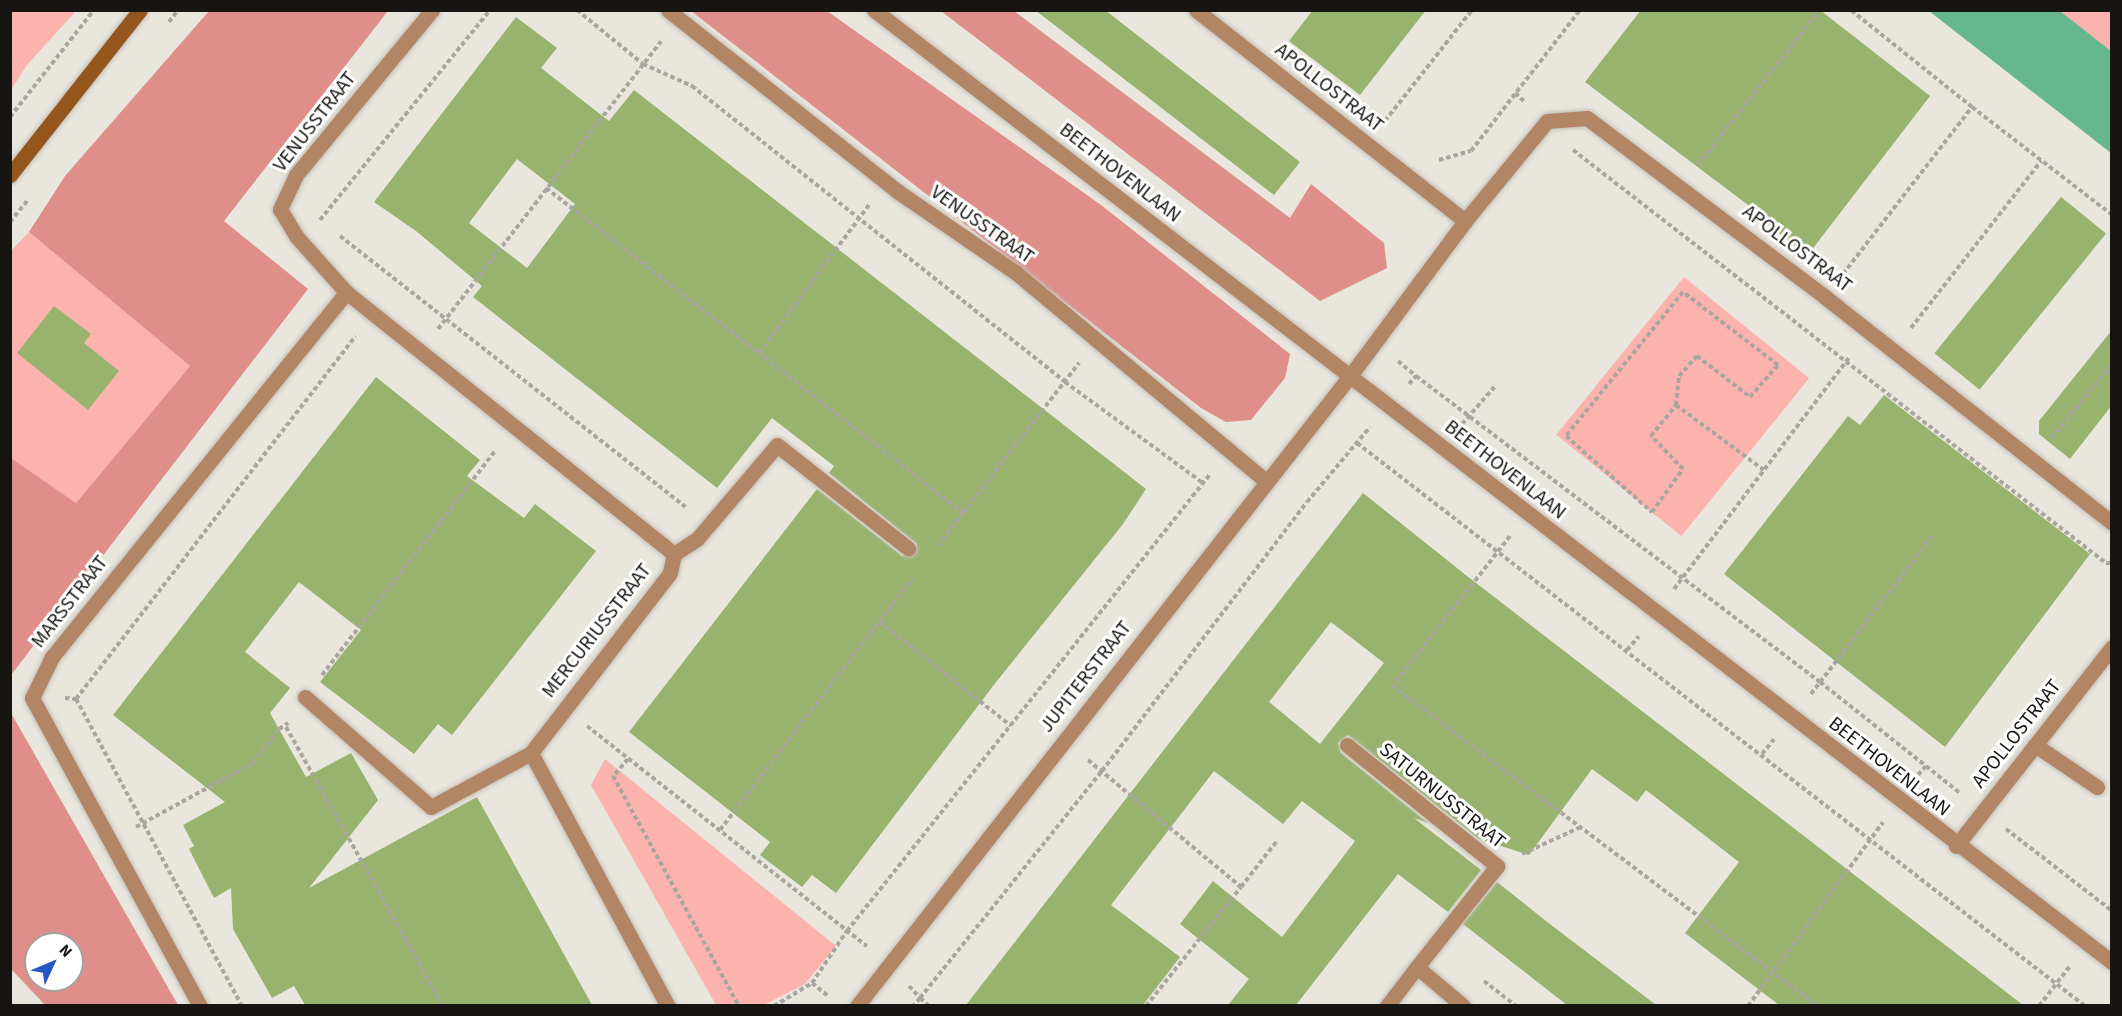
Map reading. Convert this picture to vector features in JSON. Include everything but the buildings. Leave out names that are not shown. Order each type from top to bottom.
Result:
[{"type":"main road","points":[[10,175],[140,10]]},
{"type":"street","name":"VENUSSTRAAT","points":[[280,209],[296,175],[432,10]]},
{"type":"street","name":"BEETHOVENLAAN","points":[[874,10],[1956,846],[2112,962]]},
{"type":"street","name":"APOLLOSTRAAT","points":[[1196,10],[1465,221]]},
{"type":"street","name":"VENUSSTRAAT","points":[[674,15],[886,183],[1015,272],[1265,480]]},
{"type":"street","name":"APOLLOSTRAAT","points":[[1547,121],[1587,118],[1825,297],[2112,523]]},
{"type":"street","points":[[1350,376],[1465,221],[1547,121]]},
{"type":"street","points":[[280,209],[296,236],[346,292]]},
{"type":"street","name":"MERCURIUSSTRAAT","points":[[346,292],[515,424],[674,554],[670,573],[563,708],[531,753]]},
{"type":"street","name":"MARSSTRAAT","points":[[32,698],[52,657],[346,292]]},
{"type":"street","name":"JUPITERSTRAAT","points":[[858,1005],[1265,480],[1350,376]]},
{"type":"street","points":[[674,554],[697,538],[777,445],[908,548]]},
{"type":"street","name":"APOLLOSTRAAT","points":[[1956,846],[2112,647]]},
{"type":"street","points":[[305,697],[431,807],[531,753],[668,1005]]},
{"type":"street","points":[[32,698],[200,1005]]},
{"type":"street","name":"SATURNUSSTRAAT","points":[[1347,745],[1497,866],[1387,1005]]},
{"type":"street","points":[[2035,745],[2097,787]]},
{"type":"street","points":[[1417,968],[1463,1005]]},
{"type":"path","points":[[10,117],[94,10]]},
{"type":"path","points":[[320,220],[490,10]]},
{"type":"path","points":[[577,10],[643,64],[692,86],[1065,382],[1203,483]]},
{"type":"path","points":[[1383,124],[1472,10]]},
{"type":"path","points":[[1430,155],[1440,161],[1470,151],[1580,10]]},
{"type":"path","points":[[1680,187],[1820,10]]},
{"type":"path","points":[[1851,10],[2112,215]]},
{"type":"path","points":[[421,351],[643,64],[674,15]]},
{"type":"path","points":[[1515,93],[1547,121],[1577,155],[1847,360],[2106,563],[2112,563]]},
{"type":"path","points":[[1825,297],[1972,107]]},
{"type":"path","points":[[1374,117],[1391,130]]},
{"type":"path","points":[[1894,351],[2041,160]]},
{"type":"path","points":[[759,353],[886,183]]},
{"type":"path","points":[[546,188],[963,513]]},
{"type":"path","points":[[280,209],[320,220],[328,228]]},
{"type":"path","points":[[338,235],[446,319]]},
{"type":"path","points":[[1683,292],[1778,365],[1750,398],[1697,356],[1678,376],[1676,405],[1651,436],[1683,469],[1652,512],[1566,435],[1683,292]]},
{"type":"path","points":[[76,699],[374,313]]},
{"type":"path","points":[[1656,613],[1869,331]]},
{"type":"path","points":[[932,554],[1097,341]]},
{"type":"path","points":[[2033,461],[2112,364]]},
{"type":"path","points":[[1442,447],[1496,385]]},
{"type":"path","points":[[1676,405],[1764,470]]},
{"type":"path","points":[[929,1005],[920,998],[1102,771],[1307,502],[1388,406]]},
{"type":"path","points":[[1468,417],[1820,682],[2112,911]]},
{"type":"path","points":[[109,842],[253,763],[279,729],[286,726],[305,697],[515,424]]},
{"type":"path","points":[[1357,443],[1500,550],[2085,1005]]},
{"type":"path","points":[[774,1005],[812,983],[847,931],[1229,450]]},
{"type":"path","points":[[1528,514],[1393,686],[1818,1005]]},
{"type":"path","points":[[1792,719],[1933,535]]},
{"type":"path","points":[[720,830],[919,570]]},
{"type":"path","points":[[880,622],[1011,726]]},
{"type":"path","points":[[32,698],[76,699]]},
{"type":"path","points":[[76,699],[146,822],[242,1005]]},
{"type":"path","points":[[563,708],[889,964]]},
{"type":"path","points":[[286,726],[443,1005]]},
{"type":"path","points":[[1064,740],[1241,887]]},
{"type":"path","points":[[628,759],[613,776],[739,1005]]},
{"type":"path","points":[[1748,1005],[1926,766]]},
{"type":"path","points":[[1497,866],[1581,827]]},
{"type":"path","points":[[1146,1005],[1277,841]]},
{"type":"path","points":[[2039,1005],[2088,944]]},
{"type":"path","points":[[812,983],[830,998]]},
{"type":"shaded area","points":[[11,10],[76,11],[27,65],[11,90]]},
{"type":"shaded area","points":[[209,11],[388,11],[224,221],[308,289],[11,675],[11,458],[76,503],[190,366],[29,232],[65,176]]},
{"type":"shaded area","points":[[691,11],[827,11],[1101,205],[1290,354],[1285,378],[1251,420],[1226,422],[1201,408]]},
{"type":"shaded area","points":[[941,11],[1014,11],[1290,218],[1311,184],[1384,243],[1387,268],[1320,301]]},
{"type":"shaded area","points":[[1929,11],[2060,11],[2111,51],[2111,153]]},
{"type":"shaded area","points":[[2060,11],[2111,11],[2111,51]]},
{"type":"shaded area","points":[[29,232],[190,366],[76,503],[11,458],[11,251]]},
{"type":"shaded area","points":[[1684,277],[1809,378],[1681,536],[1556,435]]},
{"type":"shaded area","points":[[10,713],[178,1005],[45,1005],[33,992],[84,992],[84,932],[24,932],[24,983],[11,969]]},
{"type":"shaded area","points":[[605,759],[836,946],[805,984],[764,1005],[716,1005],[591,785]]}]
